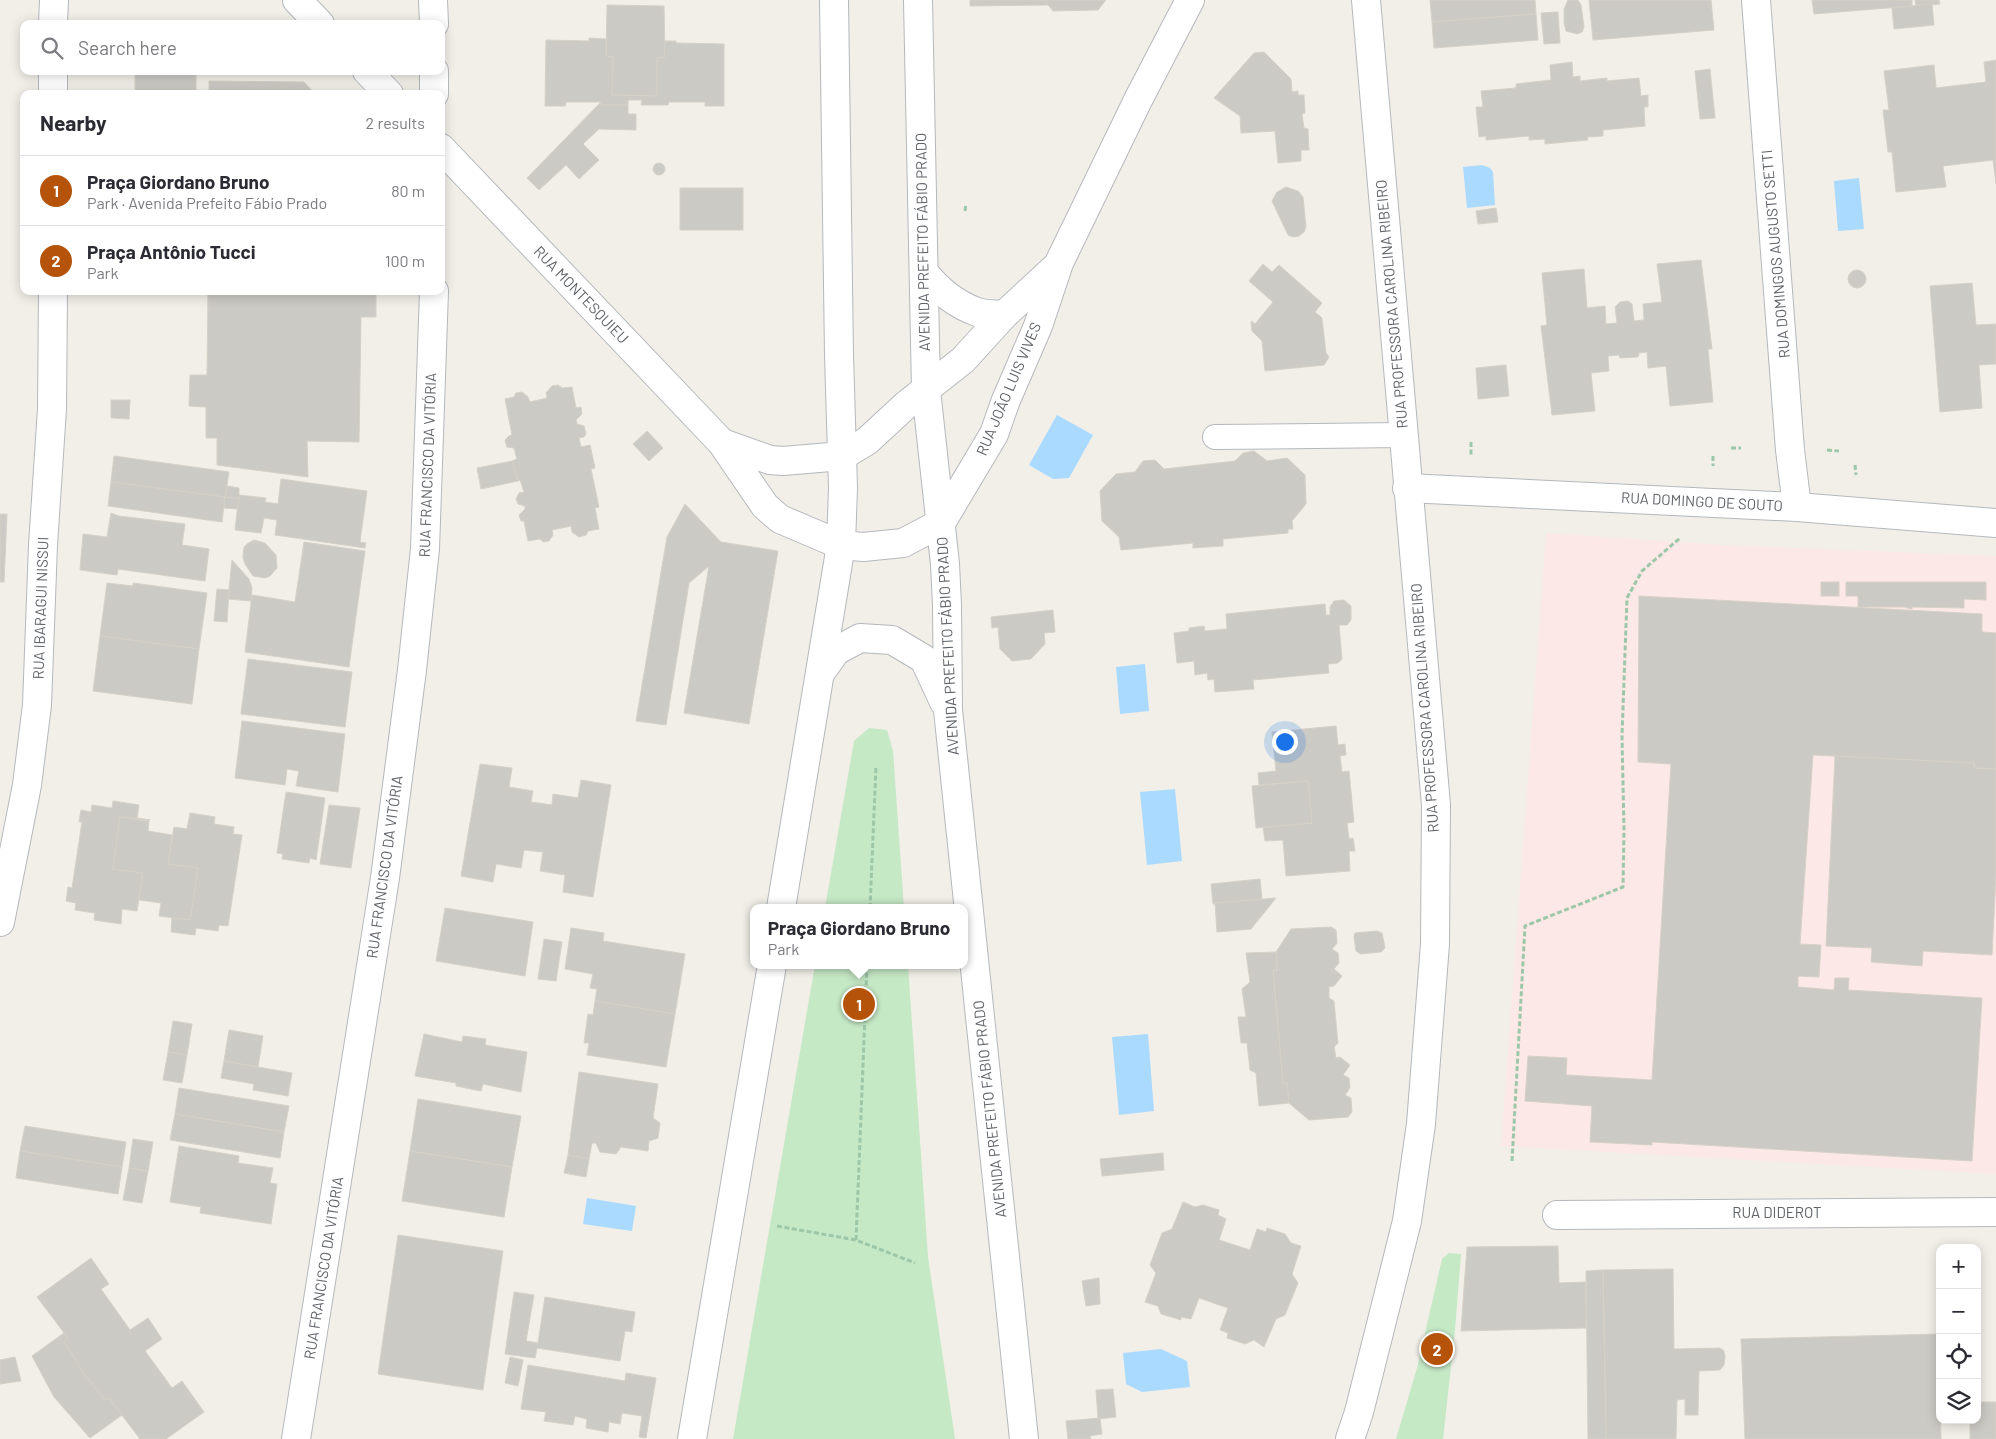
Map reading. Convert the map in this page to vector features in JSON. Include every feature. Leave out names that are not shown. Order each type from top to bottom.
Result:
[{"type":"street","points":[[53,20],[54,0]]},
{"type":"street","points":[[297,0],[316,20]]},
{"type":"street","points":[[433,0],[434,20]]},
{"type":"street","points":[[782,904],[841,545],[844,488],[839,355],[834,0]]},
{"type":"street","name":"AVENIDA PREFEITO FÁBIO PRADO","points":[[918,0],[926,390],[942,523],[947,605],[948,710],[1024,1439]]},
{"type":"street","name":"RUA JOÃO LUIS VIVES","points":[[942,523],[994,434],[1006,400],[1038,326],[1060,264],[1138,100],[1190,0]]},
{"type":"street","name":"RUA PROFESSORA CAROLINA RIBEIRO","points":[[1350,1439],[1360,1412],[1407,1221],[1421,1124],[1435,944],[1436,805],[1366,0]]},
{"type":"street","name":"RUA DOMINGOS AUGUSTO SETTI","points":[[1756,0],[1790,450],[1798,507]]},
{"type":"street","points":[[53,75],[53,90]]},
{"type":"street","points":[[371,75],[385,90]]},
{"type":"street","points":[[434,75],[434,90]]},
{"type":"street","name":"RUA MONTESQUIEU","points":[[445,152],[722,442],[765,506],[780,519],[841,545]]},
{"type":"street","name":"RUA JOÃO LUIS VIVES","points":[[842,456],[868,441],[962,360],[1004,315],[1060,264]]},
{"type":"street","points":[[924,272],[936,287],[947,296],[978,313],[1004,315]]},
{"type":"street","name":"RUA IBARAGUI NISSUI","points":[[0,922],[27,785],[37,705],[43,544],[52,409],[53,295]]},
{"type":"street","name":"RUA FRANCISCO DA VITÓRIA","points":[[296,1439],[385,878],[412,670],[425,549],[434,295]]},
{"type":"street","name":"RUA MONTESQUIEU","points":[[722,442],[770,460],[842,456]]},
{"type":"street","name":"RUA DOMINGO DE SOUTO","points":[[1408,488],[1798,507],[1996,522]]},
{"type":"street","points":[[841,545],[863,546],[903,543],[942,523]]},
{"type":"street","points":[[821,672],[836,651],[860,638],[892,640],[924,659],[948,710]]},
{"type":"street","points":[[692,1439],[771,969]]},
{"type":"street","name":"RUA DIDEROT","points":[[1557,1215],[1996,1212]]},
{"type":"lane","points":[[1215,437],[1403,435]]},
{"type":"path","points":[[965,211],[966,204]]},
{"type":"path","points":[[1471,442],[1471,455]]},
{"type":"path","points":[[1731,448],[1741,448]]},
{"type":"path","points":[[1827,450],[1838,450]]},
{"type":"path","points":[[1713,456],[1714,466]]},
{"type":"path","points":[[1855,465],[1856,475]]},
{"type":"path","points":[[1512,1161],[1525,926],[1623,887],[1622,736],[1627,598],[1642,571],[1682,537]]},
{"type":"path","points":[[870,904],[876,766]]},
{"type":"path","points":[[856,1240],[868,969]]},
{"type":"path","points":[[777,1226],[856,1240],[915,1263]]},
{"type":"shaded area","points":[[1546,533],[1723,545],[1996,556],[1996,1174],[1501,1146]]},
{"type":"green space","points":[[869,728],[887,730],[893,751],[904,904],[826,904],[854,741]]},
{"type":"green space","points":[[814,969],[908,969],[928,1257],[955,1439],[733,1439]]},
{"type":"green space","points":[[1449,1253],[1461,1254],[1443,1439],[1396,1439],[1417,1368],[1442,1259]]},
{"type":"water","points":[[1482,165],[1490,168],[1493,172],[1495,205],[1467,208],[1463,167]]},
{"type":"water","points":[[1859,178],[1864,229],[1838,231],[1834,181]]},
{"type":"water","points":[[1057,415],[1093,435],[1069,478],[1053,479],[1029,465]]},
{"type":"water","points":[[1145,664],[1149,711],[1120,714],[1116,667]]},
{"type":"water","points":[[1175,789],[1182,861],[1147,865],[1140,792]]},
{"type":"water","points":[[1148,1034],[1154,1111],[1119,1115],[1112,1037]]},
{"type":"water","points":[[587,1198],[636,1206],[632,1231],[583,1224]]},
{"type":"water","points":[[1161,1349],[1187,1361],[1190,1387],[1142,1392],[1126,1384],[1123,1353]]},
{"type":"building","points":[[970,0],[1044,0],[1048,5],[970,6]]},
{"type":"building","points":[[1044,0],[1106,0],[1098,10],[1053,11]]},
{"type":"building","points":[[1430,0],[1535,0],[1536,14],[1432,22]]},
{"type":"building","points":[[1568,0],[1578,0],[1581,5],[1584,27],[1582,32],[1577,34],[1566,31],[1564,9]]},
{"type":"building","points":[[1589,0],[1711,0],[1714,30],[1593,40]]},
{"type":"building","points":[[1812,0],[1912,0],[1912,6],[1814,14]]},
{"type":"building","points":[[1915,0],[1939,0],[1940,4],[1916,6]]},
{"type":"building","points":[[1932,4],[1934,25],[1894,29],[1892,8]]},
{"type":"building","points":[[607,5],[664,6],[665,57],[657,58],[657,96],[612,95],[613,57],[606,56]]},
{"type":"building","points":[[1558,12],[1560,43],[1544,44],[1541,13]]},
{"type":"building","points":[[1536,14],[1538,40],[1434,48],[1432,22]]},
{"type":"building","points":[[589,38],[606,39],[606,56],[613,57],[612,95],[657,96],[657,58],[665,57],[664,41],[724,44],[724,106],[705,106],[705,102],[669,102],[668,105],[641,105],[642,100],[628,100],[628,105],[601,105],[601,102],[566,102],[565,106],[545,106],[546,40],[589,41]]},
{"type":"building","points":[[1264,52],[1291,79],[1292,92],[1298,91],[1298,95],[1304,95],[1305,113],[1302,114],[1304,128],[1308,129],[1309,150],[1301,150],[1301,161],[1278,163],[1275,131],[1241,133],[1240,116],[1214,98],[1254,53]]},
{"type":"building","points":[[1996,60],[1996,184],[1993,160],[1943,166],[1946,187],[1896,192],[1892,152],[1888,152],[1883,110],[1889,110],[1884,71],[1934,65],[1936,88],[1986,82],[1984,62]]},
{"type":"building","points":[[1572,62],[1573,77],[1580,76],[1580,81],[1607,78],[1607,81],[1639,78],[1641,96],[1648,95],[1648,107],[1644,107],[1645,126],[1603,130],[1603,136],[1587,137],[1588,140],[1545,144],[1545,139],[1529,140],[1529,136],[1486,140],[1486,136],[1479,137],[1476,107],[1483,107],[1481,91],[1516,88],[1516,84],[1551,80],[1550,65]]},
{"type":"building","points":[[1710,69],[1715,118],[1700,119],[1695,71]]},
{"type":"building","points":[[135,75],[196,75],[196,90],[135,90]]},
{"type":"building","points":[[209,81],[304,82],[311,90],[209,90]]},
{"type":"building","points":[[601,102],[601,105],[628,105],[628,114],[636,114],[636,130],[599,129],[583,144],[599,160],[579,179],[566,165],[539,190],[527,178]]},
{"type":"building","points":[[659,163],[665,169],[659,175],[653,169]]},
{"type":"building","points":[[1286,187],[1298,191],[1303,197],[1306,227],[1299,236],[1293,237],[1288,235],[1272,201],[1277,192]]},
{"type":"building","points":[[680,188],[743,188],[743,230],[680,230]]},
{"type":"building","points":[[1496,208],[1498,222],[1478,224],[1476,211]]},
{"type":"building","points":[[1701,260],[1712,349],[1708,349],[1713,402],[1670,406],[1666,366],[1648,368],[1647,352],[1639,353],[1638,357],[1620,358],[1619,355],[1608,356],[1609,371],[1591,373],[1595,411],[1552,415],[1541,326],[1547,325],[1542,273],[1584,269],[1587,308],[1605,306],[1606,324],[1617,323],[1615,307],[1620,302],[1628,301],[1632,304],[1634,321],[1644,320],[1643,304],[1662,302],[1657,264]]},
{"type":"building","points":[[1263,264],[1272,272],[1279,265],[1322,303],[1315,312],[1322,318],[1326,353],[1329,357],[1324,365],[1265,371],[1262,341],[1252,331],[1251,323],[1252,321],[1255,324],[1273,302],[1249,281]]},
{"type":"building","points":[[1857,270],[1863,273],[1866,279],[1863,285],[1857,288],[1851,285],[1848,279],[1851,273]]},
{"type":"building","points":[[1972,283],[1976,325],[1996,324],[1996,364],[1979,365],[1982,408],[1940,412],[1930,286]]},
{"type":"building","points":[[208,295],[376,295],[376,317],[361,317],[359,442],[307,441],[308,477],[217,465],[217,438],[206,438],[206,407],[189,406],[190,375],[207,375]]},
{"type":"building","points":[[1506,365],[1509,396],[1478,399],[1476,368]]},
{"type":"building","points":[[558,385],[562,388],[572,387],[576,408],[581,407],[582,414],[576,420],[577,424],[584,426],[586,434],[584,437],[579,438],[581,447],[590,445],[595,468],[591,469],[599,507],[595,508],[599,529],[588,531],[586,535],[579,537],[572,532],[571,526],[552,530],[553,535],[549,541],[543,542],[540,539],[528,541],[524,521],[521,521],[519,515],[525,509],[525,506],[518,504],[516,499],[519,493],[524,492],[520,480],[518,481],[512,461],[517,459],[514,448],[507,447],[505,440],[512,435],[505,399],[514,397],[516,393],[522,392],[528,397],[530,402],[547,398],[546,393],[552,386]]},
{"type":"building","points":[[111,400],[130,400],[129,419],[111,418]]},
{"type":"building","points":[[647,431],[663,448],[649,461],[633,444]]},
{"type":"building","points":[[1254,451],[1267,461],[1287,458],[1305,475],[1306,504],[1292,521],[1293,529],[1288,529],[1288,533],[1223,539],[1223,546],[1193,548],[1193,543],[1121,550],[1119,537],[1102,521],[1100,491],[1116,474],[1135,472],[1143,461],[1155,460],[1164,469],[1235,461],[1243,453]]},
{"type":"building","points":[[114,456],[229,472],[225,497],[111,482]]},
{"type":"building","points":[[512,461],[518,481],[481,489],[477,468]]},
{"type":"building","points":[[281,479],[367,491],[360,542],[366,543],[365,548],[275,535],[277,520],[264,518],[261,533],[235,530],[239,495],[266,498],[265,502],[278,504]]},
{"type":"building","points":[[111,482],[225,497],[222,522],[108,506]]},
{"type":"building","points":[[227,486],[239,488],[239,499],[225,497]]},
{"type":"building","points":[[225,497],[239,499],[238,509],[224,508]]},
{"type":"building","points":[[685,504],[721,542],[778,551],[749,724],[684,713],[709,566],[689,583],[666,725],[636,721],[667,537]]},
{"type":"building","points":[[111,513],[119,516],[185,524],[182,545],[209,549],[205,581],[118,569],[117,575],[80,570],[83,534],[107,537]]},
{"type":"building","points":[[0,514],[7,514],[4,582],[0,582]]},
{"type":"building","points":[[254,540],[265,543],[276,555],[277,568],[270,576],[265,578],[253,576],[243,558],[244,547]]},
{"type":"building","points":[[304,542],[365,551],[349,667],[245,652],[252,595],[295,602]]},
{"type":"building","points":[[232,560],[249,579],[252,588],[251,601],[228,599]]},
{"type":"building","points":[[1821,582],[1839,582],[1839,596],[1821,596]]},
{"type":"building","points":[[1846,582],[1986,582],[1986,600],[1964,599],[1964,608],[1858,607],[1858,596],[1846,596]]},
{"type":"building","points":[[107,583],[133,586],[133,583],[207,593],[199,649],[100,636]]},
{"type":"building","points":[[217,589],[229,590],[227,622],[214,621]]},
{"type":"building","points":[[1639,596],[1982,614],[1982,632],[1996,633],[1996,769],[1974,768],[1974,763],[1813,755],[1800,944],[1821,945],[1819,977],[1798,976],[1798,987],[1834,990],[1835,978],[1849,978],[1848,990],[1982,998],[1972,1161],[1652,1142],[1652,1145],[1590,1142],[1592,1106],[1525,1101],[1528,1056],[1567,1058],[1566,1075],[1652,1080],[1671,764],[1638,762]]},
{"type":"building","points":[[1344,600],[1351,606],[1351,620],[1347,625],[1339,625],[1342,659],[1338,663],[1328,664],[1329,673],[1253,680],[1254,689],[1215,692],[1214,679],[1208,680],[1207,673],[1195,675],[1194,661],[1177,663],[1174,633],[1204,626],[1205,631],[1227,629],[1226,614],[1325,604],[1326,615],[1330,615],[1330,607],[1334,601]]},
{"type":"building","points":[[1053,610],[1055,632],[1044,633],[1045,644],[1031,659],[1012,661],[1000,649],[998,627],[992,628],[991,617]]},
{"type":"building","points":[[100,636],[199,649],[192,704],[93,691]]},
{"type":"building","points":[[248,659],[352,672],[345,727],[241,714]]},
{"type":"building","points":[[242,721],[345,734],[338,792],[296,786],[299,771],[287,769],[285,785],[235,778]]},
{"type":"building","points":[[1336,726],[1338,745],[1345,744],[1346,755],[1340,756],[1342,772],[1349,771],[1354,822],[1347,823],[1349,839],[1353,838],[1355,851],[1349,851],[1350,871],[1286,876],[1283,840],[1265,841],[1263,827],[1312,823],[1308,781],[1259,785],[1258,773],[1276,771],[1272,732]]},
{"type":"building","points":[[1835,756],[1974,763],[1974,768],[1996,769],[1996,874],[1992,955],[1923,951],[1922,966],[1871,962],[1872,948],[1826,946]]},
{"type":"building","points":[[480,764],[512,768],[509,787],[533,791],[531,802],[552,805],[553,794],[578,798],[581,780],[611,785],[593,897],[563,892],[565,875],[540,871],[543,852],[524,850],[521,868],[496,864],[493,882],[461,876]]},
{"type":"building","points":[[1308,781],[1312,823],[1256,828],[1252,786]]},
{"type":"building","points":[[286,792],[325,798],[316,860],[310,858],[309,863],[282,859],[283,854],[277,853]]},
{"type":"building","points":[[113,801],[139,805],[137,818],[150,820],[120,817],[113,869],[143,873],[137,911],[122,909],[121,924],[94,920],[95,913],[75,910],[76,903],[66,901],[68,887],[72,888],[82,822],[79,822],[81,810],[91,812],[92,805],[112,808]]},
{"type":"building","points":[[329,805],[360,808],[351,868],[320,864]]},
{"type":"building","points":[[190,813],[215,817],[214,824],[234,827],[233,834],[242,835],[228,926],[219,925],[218,931],[196,928],[195,935],[171,932],[172,917],[190,920],[198,868],[168,864],[174,827],[187,829]]},
{"type":"building","points":[[120,817],[149,821],[148,831],[172,835],[168,864],[198,868],[190,920],[159,916],[161,903],[139,900],[143,873],[113,869]]},
{"type":"building","points":[[1260,879],[1262,899],[1213,904],[1211,884]]},
{"type":"building","points":[[1276,898],[1251,929],[1217,932],[1215,903]]},
{"type":"building","points":[[445,908],[533,922],[525,976],[436,961]]},
{"type":"building","points":[[1331,927],[1336,930],[1337,943],[1332,949],[1338,953],[1339,963],[1334,969],[1342,976],[1334,986],[1329,987],[1329,998],[1334,1001],[1338,1043],[1334,1047],[1336,1058],[1340,1057],[1350,1065],[1343,1075],[1349,1078],[1350,1088],[1345,1095],[1351,1098],[1352,1112],[1348,1117],[1309,1120],[1289,1103],[1287,1083],[1283,1084],[1273,970],[1277,970],[1276,952],[1291,929]]},
{"type":"building","points":[[571,928],[604,933],[603,941],[685,954],[675,1014],[595,1001],[597,989],[590,988],[593,974],[565,969]]},
{"type":"building","points":[[1377,931],[1382,933],[1385,948],[1381,952],[1360,954],[1356,951],[1355,933]]},
{"type":"building","points":[[544,939],[562,942],[556,981],[538,979]]},
{"type":"building","points":[[1276,952],[1277,970],[1273,970],[1283,1084],[1287,1083],[1289,1103],[1259,1106],[1256,1073],[1250,1070],[1247,1043],[1241,1043],[1238,1017],[1246,1017],[1242,989],[1250,982],[1246,953]]},
{"type":"building","points":[[595,1001],[675,1014],[666,1067],[587,1055],[589,1043],[584,1043],[588,1014],[593,1015]]},
{"type":"building","points":[[173,1021],[192,1024],[187,1055],[168,1052]]},
{"type":"building","points":[[229,1030],[263,1036],[258,1067],[224,1061]]},
{"type":"building","points":[[424,1034],[462,1042],[463,1036],[486,1039],[485,1045],[527,1052],[521,1092],[483,1084],[481,1091],[456,1086],[456,1083],[415,1076]]},
{"type":"building","points":[[168,1052],[187,1055],[182,1083],[163,1080]]},
{"type":"building","points":[[224,1061],[292,1073],[288,1096],[253,1090],[254,1084],[221,1078]]},
{"type":"building","points":[[579,1072],[658,1084],[653,1118],[660,1123],[658,1138],[649,1141],[648,1151],[621,1147],[616,1154],[600,1152],[596,1143],[592,1143],[589,1159],[568,1155]]},
{"type":"building","points":[[179,1088],[289,1106],[284,1132],[175,1114]]},
{"type":"building","points":[[418,1099],[521,1116],[512,1167],[410,1151]]},
{"type":"building","points":[[175,1114],[284,1132],[280,1158],[170,1140]]},
{"type":"building","points":[[25,1126],[126,1142],[122,1167],[20,1151]]},
{"type":"building","points":[[133,1139],[153,1142],[148,1171],[129,1168]]},
{"type":"building","points":[[179,1146],[239,1156],[238,1163],[273,1168],[270,1183],[277,1184],[271,1224],[200,1213],[201,1207],[170,1202]]},
{"type":"building","points":[[20,1151],[122,1167],[118,1194],[16,1178]]},
{"type":"building","points":[[410,1151],[512,1167],[504,1217],[402,1201]]},
{"type":"building","points":[[1163,1153],[1164,1170],[1102,1176],[1100,1159]]},
{"type":"building","points":[[568,1155],[589,1159],[586,1177],[564,1173]]},
{"type":"building","points":[[129,1168],[148,1171],[142,1203],[123,1200]]},
{"type":"building","points":[[1183,1202],[1195,1207],[1203,1205],[1219,1210],[1218,1215],[1226,1219],[1219,1240],[1250,1250],[1257,1229],[1266,1232],[1267,1228],[1285,1234],[1291,1243],[1301,1246],[1292,1274],[1298,1283],[1285,1315],[1276,1319],[1264,1347],[1254,1340],[1245,1344],[1227,1338],[1228,1333],[1220,1330],[1228,1308],[1199,1298],[1191,1319],[1181,1317],[1181,1320],[1161,1314],[1158,1306],[1145,1302],[1156,1273],[1150,1265],[1162,1233],[1172,1229]]},
{"type":"building","points":[[398,1235],[503,1251],[483,1390],[378,1374]]},
{"type":"building","points":[[1558,1246],[1559,1283],[1586,1282],[1586,1328],[1461,1331],[1467,1247]]},
{"type":"building","points":[[91,1258],[109,1284],[101,1289],[130,1330],[148,1318],[162,1339],[145,1351],[172,1388],[182,1381],[204,1412],[166,1439],[140,1439],[109,1398],[105,1400],[84,1374],[64,1341],[68,1338],[37,1297]]},
{"type":"building","points":[[1673,1269],[1674,1349],[1720,1348],[1724,1351],[1724,1365],[1720,1370],[1699,1371],[1698,1415],[1685,1415],[1685,1399],[1677,1400],[1676,1439],[1606,1439],[1603,1270]]},
{"type":"building","points":[[1603,1270],[1606,1439],[1588,1439],[1586,1271]]},
{"type":"building","points":[[1099,1278],[1100,1304],[1086,1306],[1082,1281]]},
{"type":"building","points":[[514,1292],[534,1295],[526,1341],[538,1343],[545,1297],[635,1312],[632,1332],[625,1331],[620,1361],[537,1348],[535,1358],[505,1354]]},
{"type":"building","points":[[64,1333],[68,1338],[64,1341],[84,1374],[105,1400],[109,1398],[122,1415],[90,1438],[54,1397],[32,1356]]},
{"type":"building","points":[[1936,1334],[1936,1424],[1941,1424],[1941,1439],[1745,1439],[1741,1339]]},
{"type":"building","points":[[15,1357],[21,1381],[0,1384],[0,1360]]},
{"type":"building","points":[[510,1357],[523,1360],[518,1386],[505,1383]]},
{"type":"building","points":[[528,1365],[625,1381],[626,1373],[656,1378],[646,1438],[639,1437],[642,1416],[622,1413],[620,1424],[609,1422],[608,1432],[586,1428],[587,1419],[575,1416],[573,1425],[544,1421],[546,1412],[521,1409]]},
{"type":"building","points":[[1113,1389],[1116,1417],[1098,1419],[1096,1390]]},
{"type":"building","points":[[1981,1402],[1996,1402],[1996,1439],[1970,1439],[1970,1424],[1981,1424]]},
{"type":"building","points":[[1100,1418],[1102,1434],[1090,1436],[1091,1439],[1068,1439],[1066,1421]]},
{"type":"place","name":"Praça Giordano Bruno","points":[[859,1004]]},
{"type":"place","name":"Praça Antônio Tucci","points":[[1437,1349]]}]
